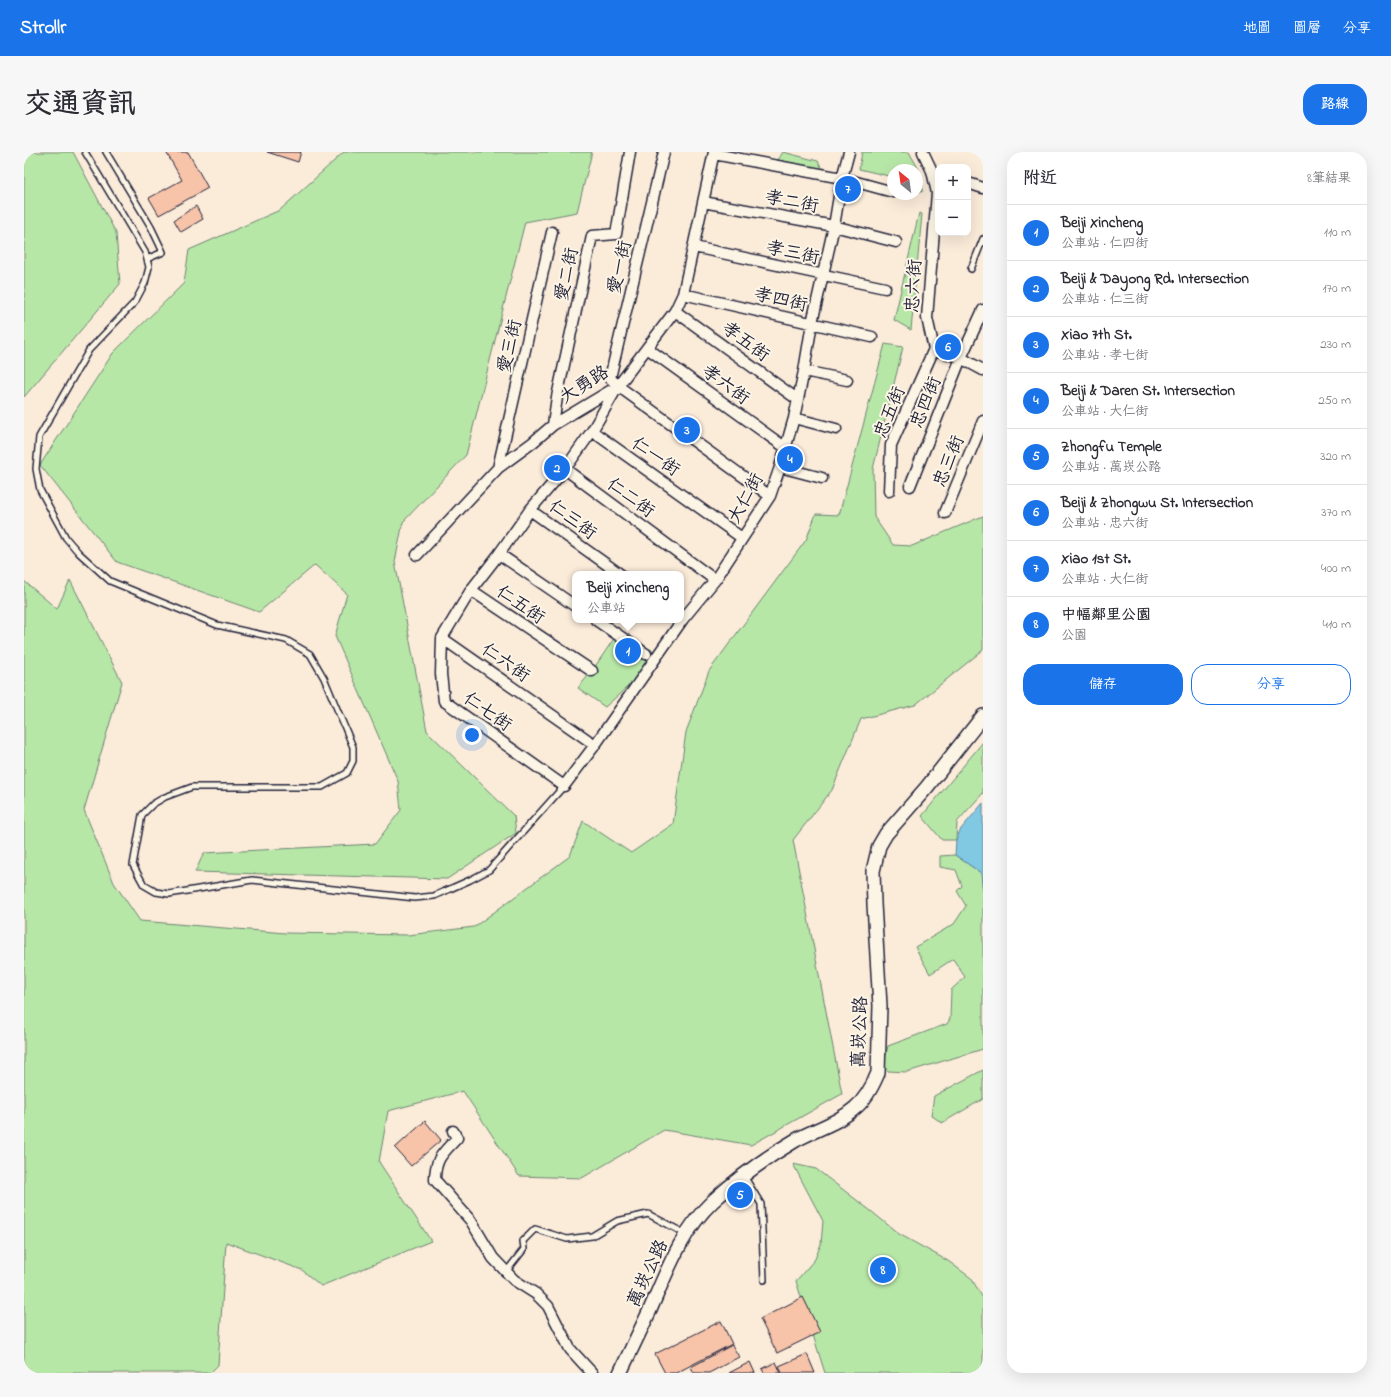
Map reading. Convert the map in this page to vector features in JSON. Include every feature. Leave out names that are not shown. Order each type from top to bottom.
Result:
[{"type":"street","name":"愛二街","points":[[553,425],[557,397],[592,236],[616,234],[630,152]]},
{"type":"street","name":"愛一街","points":[[618,386],[610,378],[664,152]]},
{"type":"street","name":"大仁街","points":[[684,617],[715,580],[770,496],[780,468],[794,418],[812,323],[834,226],[842,178],[849,152]]},
{"type":"street","name":"忠六街","points":[[923,152],[935,172]]},
{"type":"street","name":"大勇路","points":[[417,555],[498,468],[532,443],[553,425],[618,386],[675,310],[683,294],[714,153]]},
{"type":"street","points":[[714,153],[842,178],[887,190]]},
{"type":"street","points":[[971,184],[983,188]]},
{"type":"street","name":"忠六街","points":[[934,349],[927,318],[936,200]]},
{"type":"street","name":"孝二街","points":[[704,202],[834,226],[896,242]]},
{"type":"street","name":"愛三街","points":[[498,468],[552,232]]},
{"type":"street","name":"孝三街","points":[[694,247],[885,288]]},
{"type":"street","name":"孝四街","points":[[683,294],[872,337]]},
{"type":"street","name":"孝五街","points":[[675,310],[797,398]]},
{"type":"street","name":"忠四街","points":[[910,486],[961,358],[983,310]]},
{"type":"street","name":"孝六街","points":[[646,348],[786,448]]},
{"type":"street","points":[[934,349],[961,358],[983,370]]},
{"type":"street","name":"忠五街","points":[[890,491],[891,445],[934,349]]},
{"type":"street","points":[[804,371],[847,380]]},
{"type":"street","points":[[565,469],[592,431],[618,386],[770,496]]},
{"type":"street","points":[[794,418],[836,429]]},
{"type":"street","name":"忠三街","points":[[945,513],[983,421]]},
{"type":"street","name":"仁一街","points":[[592,431],[742,538]]},
{"type":"street","points":[[780,468],[822,478]]},
{"type":"street","name":"仁三街","points":[[565,469],[530,510],[616,571]]},
{"type":"street","name":"仁二街","points":[[565,469],[715,580]]},
{"type":"street","name":"仁五街","points":[[530,510],[471,590],[592,671]]},
{"type":"street","points":[[499,554],[572,604]]},
{"type":"street","points":[[442,638],[471,590]]},
{"type":"street","points":[[600,623],[646,654]]},
{"type":"street","name":"大仁街","points":[[564,786],[595,745],[679,623]]},
{"type":"street","name":"仁七街","points":[[442,638],[441,674],[444,701],[564,786]]},
{"type":"street","name":"仁六街","points":[[442,638],[595,745]]},
{"type":"street","name":"萬崁公路","points":[[620,1373],[673,1257],[696,1218],[713,1201],[744,1175],[797,1140],[820,1129],[856,1108],[874,1082],[878,1073],[880,1006],[873,871],[878,846],[886,834],[927,787],[983,716]]},
{"type":"street","points":[[453,1131],[457,1138],[439,1157],[435,1168],[435,1180],[471,1221],[493,1258],[514,1280],[536,1294],[548,1306],[570,1349],[592,1373]]},
{"type":"lane","points":[[85,152],[145,252],[149,268],[145,283],[136,302],[89,350],[39,437],[36,469],[40,490],[66,538],[79,553],[110,581],[217,625],[286,640],[310,654],[324,678],[353,747],[352,761],[347,773],[322,787],[192,787],[153,804],[142,815],[133,865],[144,885],[156,892],[169,894],[252,880],[415,898],[434,896],[489,870],[564,786]]},
{"type":"lane","points":[[106,152],[163,252],[147,259]]},
{"type":"lane","points":[[971,269],[983,239]]},
{"type":"lane","points":[[744,1175],[761,1204],[764,1280]]},
{"type":"lane","points":[[506,1272],[524,1249],[523,1241],[535,1229],[567,1239],[592,1236],[617,1221],[648,1214],[686,1234]]},
{"type":"green space","points":[[24,152],[73,152],[116,233],[120,284],[24,397]]},
{"type":"green space","points":[[344,152],[592,152],[577,212],[525,222],[466,455],[403,522],[395,562],[427,731],[514,816],[516,833],[447,879],[195,872],[204,853],[375,844],[401,810],[398,781],[335,636],[347,594],[315,565],[259,612],[117,562],[40,465],[113,353],[184,283],[189,250],[280,210]]},
{"type":"green space","points":[[783,152],[818,161],[823,170],[778,160]]},
{"type":"green space","points":[[862,152],[909,152],[915,164],[887,164],[887,176],[859,169]]},
{"type":"green space","points":[[919,213],[922,214],[911,330],[894,320]]},
{"type":"green space","points":[[885,344],[903,347],[873,469],[874,517],[893,545],[912,546],[983,516],[983,650],[915,705],[861,719],[832,790],[793,840],[842,1094],[751,1145],[664,1130],[582,1178],[519,1176],[463,1091],[388,1111],[379,1162],[431,1241],[321,1286],[302,1270],[226,1242],[218,1365],[210,1373],[24,1373],[24,581],[57,609],[70,580],[122,682],[84,810],[114,883],[140,921],[285,933],[408,935],[474,927],[570,856],[583,821],[631,853],[673,824],[686,732],[709,671],[806,540],[816,514],[839,515]]},
{"type":"green space","points":[[617,634],[663,655],[605,707],[578,688],[592,671]]},
{"type":"green space","points":[[983,742],[983,793],[957,822],[956,840],[942,840],[922,816]]},
{"type":"green space","points":[[955,855],[981,873],[983,892],[983,1049],[907,1072],[888,1071],[883,1066],[888,1046],[947,1024],[950,1019],[951,990],[965,977],[953,959],[930,974],[915,947],[954,924],[966,906],[957,891],[962,886],[956,870],[940,867],[940,856]]},
{"type":"green space","points":[[983,1070],[983,1099],[942,1123],[931,1115],[934,1096]]},
{"type":"green space","points":[[793,1164],[816,1169],[899,1234],[948,1261],[971,1278],[983,1298],[983,1373],[825,1373],[796,1281],[815,1259],[821,1244],[823,1221]]},
{"type":"water","points":[[983,803],[983,892],[981,873],[955,855],[956,840],[961,829]]},
{"type":"building","points":[[166,152],[188,152],[208,188],[159,215],[149,198],[182,180]]},
{"type":"building","points":[[267,152],[301,152],[298,162]]},
{"type":"building","points":[[196,206],[203,219],[181,232],[174,220]]},
{"type":"building","points":[[425,1121],[441,1140],[411,1166],[395,1148]]},
{"type":"building","points":[[803,1297],[820,1332],[777,1353],[760,1319]]},
{"type":"building","points":[[721,1321],[732,1344],[676,1373],[665,1373],[655,1354]]},
{"type":"building","points":[[732,1345],[739,1357],[709,1373],[694,1373],[691,1367]]},
{"type":"building","points":[[807,1354],[815,1373],[782,1373],[779,1366]]},
{"type":"building","points":[[750,1362],[755,1373],[729,1373]]},
{"type":"building","points":[[776,1362],[781,1373],[764,1373],[762,1369]]},
{"type":"place","name":"Xiao 1st St.","points":[[848,189]]},
{"type":"place","name":"Beiji & Zhongwu St. Intersection","points":[[948,347]]},
{"type":"place","name":"Xiao 7th St.","points":[[687,430]]},
{"type":"place","name":"Beiji & Daren St. Intersection","points":[[790,459]]},
{"type":"place","name":"Beiji & Dayong Rd. Intersection","points":[[557,468]]},
{"type":"place","name":"Beiji Xincheng","points":[[628,651]]},
{"type":"place","name":"Zhongfu Temple","points":[[740,1195]]},
{"type":"place","name":"中幅鄰里公園","points":[[883,1270]]}]
